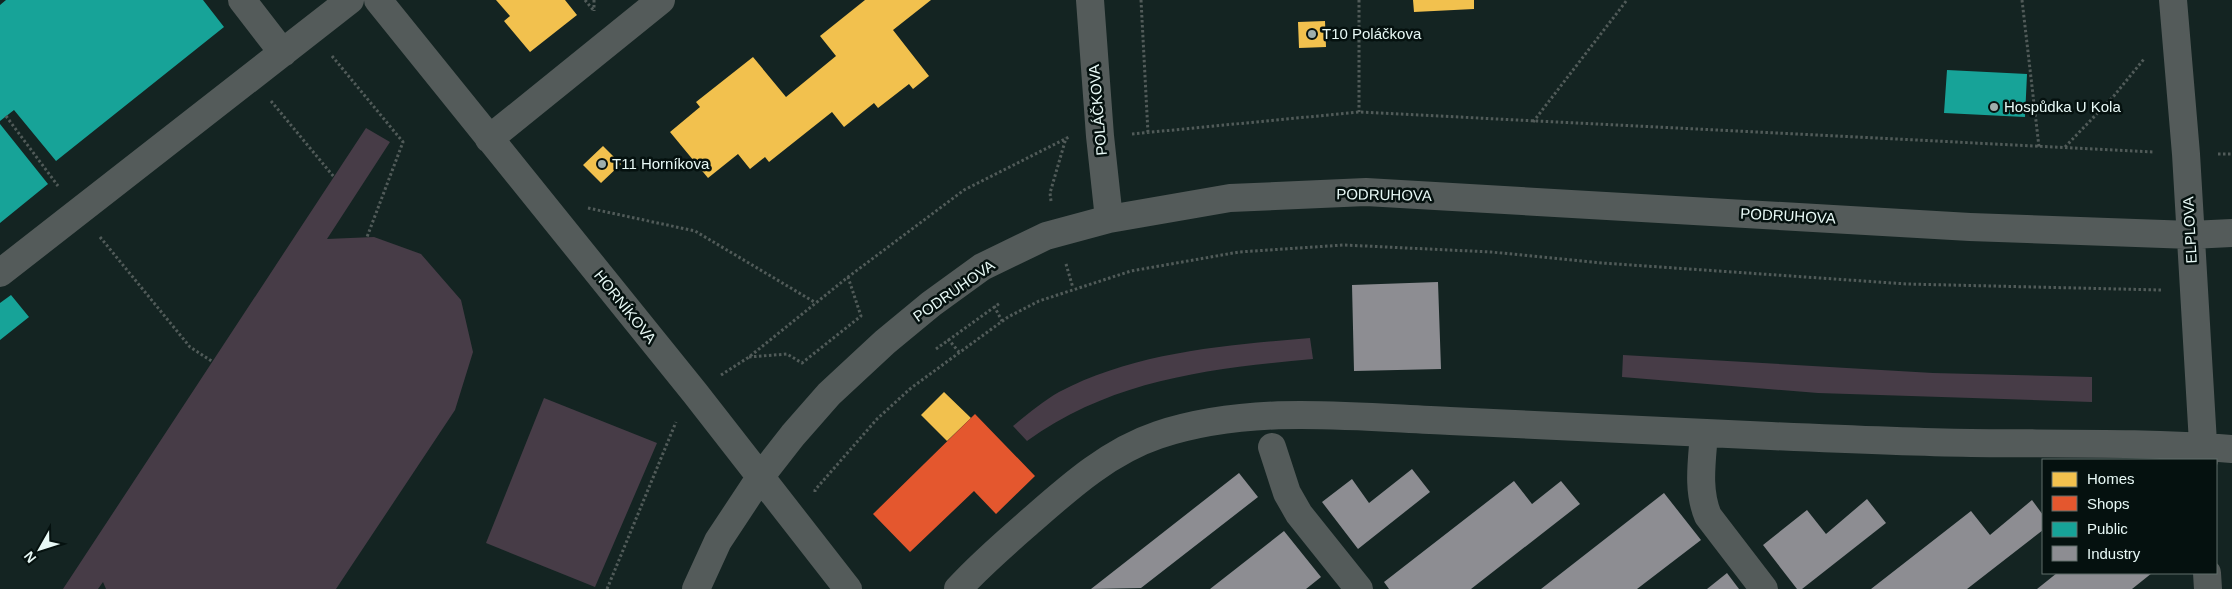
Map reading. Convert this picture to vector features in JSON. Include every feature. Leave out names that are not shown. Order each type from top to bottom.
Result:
[{"type":"street","points":[[242,0],[283,53]]},
{"type":"street","points":[[0,273],[350,0]]},
{"type":"street","name":"HORNÍKOVA","points":[[378,0],[761,476],[848,589]]},
{"type":"street","points":[[489,138],[661,0]]},
{"type":"street","name":"POLÁČKOVA","points":[[1090,0],[1100,136],[1109,219]]},
{"type":"street","name":"ELPLOVA","points":[[2173,0],[2186,154],[2204,453]]},
{"type":"street","name":"PODRUHOVA","points":[[696,589],[718,541],[761,476],[792,435],[829,394],[931,304],[982,267],[1046,236],[1109,219],[1230,198],[1366,192],[1960,226],[2191,235],[2232,233]]},
{"type":"street","points":[[958,589],[998,549],[1092,469],[1141,442],[1185,427],[1250,418],[1335,416],[2204,453],[2232,449]]},
{"type":"street","points":[[1704,433],[1701,472],[1703,504],[1708,516],[1764,589]]},
{"type":"street","points":[[1272,447],[1287,492],[1299,514],[1359,589]]},
{"type":"street","points":[[2207,574],[2208,589]]},
{"type":"path","points":[[594,0],[594,11]]},
{"type":"path","points":[[1140,0],[1148,133]]},
{"type":"path","points":[[1359,0],[1359,112]]},
{"type":"path","points":[[1533,122],[1627,0]]},
{"type":"path","points":[[2022,0],[2039,147]]},
{"type":"path","points":[[311,30],[403,142],[367,237]]},
{"type":"path","points":[[2064,148],[2113,98],[2144,59]]},
{"type":"path","points":[[252,77],[334,177]]},
{"type":"path","points":[[580,206],[695,231],[816,303]]},
{"type":"path","points":[[815,497],[815,490],[877,419],[911,388],[1002,321],[1039,301],[1131,271],[1239,252],[1344,245],[1491,252],[1602,263],[1908,284],[2194,290]]},
{"type":"path","points":[[749,357],[787,354],[802,363],[860,316],[848,277]]},
{"type":"path","points":[[936,349],[1000,303]]},
{"type":"path","points":[[994,306],[1002,321]]},
{"type":"path","points":[[948,339],[959,352]]},
{"type":"path","points":[[190,347],[213,362]]},
{"type":"shaded area","points":[[366,128],[390,142],[327,239],[374,237],[421,254],[461,300],[473,352],[455,410],[336,589],[106,589],[103,582],[98,589],[63,589]]},
{"type":"shaded area","points":[[1310,338],[1313,359],[1200,373],[1128,390],[1094,403],[1060,420],[1027,441],[1013,426],[1059,392],[1088,378],[1118,368],[1150,359],[1214,348]]},
{"type":"shaded area","points":[[1623,355],[1933,373],[2092,377],[2092,402],[1818,393],[1622,377]]},
{"type":"shaded area","points":[[544,398],[657,443],[595,587],[486,543]]},
{"type":"building: Homes","points":[[496,0],[565,0],[577,15],[530,52],[504,21],[510,16]]},
{"type":"building: Homes","points":[[865,0],[931,0],[893,30],[929,76],[913,89],[909,84],[878,108],[874,103],[844,127],[832,112],[769,162],[765,157],[750,169],[738,154],[708,178],[670,132],[700,107],[696,102],[753,57],[786,97],[836,56],[820,36]]},
{"type":"building: Homes","points":[[1413,0],[1474,0],[1474,9],[1414,12]]},
{"type":"building: Homes","name":"T10 Poláčkova","points":[[1325,21],[1326,47],[1299,48],[1298,22]]},
{"type":"building: Homes","name":"T11 Horníkova","points":[[603,146],[621,164],[601,183],[583,165]]},
{"type":"building: Homes","points":[[944,392],[971,418],[947,441],[921,415]]},
{"type":"building: Shops","points":[[975,414],[1035,476],[996,514],[974,491],[910,552],[873,514]]},
{"type":"building: Public","points":[[6,0],[203,0],[224,27],[56,161],[14,110],[0,121],[0,5]]},
{"type":"building: Public","points":[[1947,70],[2027,74],[2025,117],[1944,113]]},
{"type":"building: Public","points":[[0,124],[48,184],[0,223]]},
{"type":"building: Public","points":[[11,295],[29,317],[0,340],[0,303]]},
{"type":"building: Industry","points":[[1438,282],[1441,369],[1354,371],[1352,285]]},
{"type":"building: Industry","points":[[1412,469],[1430,492],[1358,549],[1322,502],[1352,479],[1369,503]]},
{"type":"building: Industry","points":[[1239,473],[1258,497],[1141,588],[1091,589]]},
{"type":"building: Industry","points":[[1514,481],[1532,504],[1561,481],[1580,504],[1471,589],[1389,589],[1384,582]]},
{"type":"building: Industry","points":[[1664,493],[1701,540],[1637,589],[1541,589]]},
{"type":"building: Industry","points":[[1867,499],[1886,523],[1802,589],[1797,589],[1763,545],[1807,510],[1826,534]]},
{"type":"building: Industry","points":[[2032,500],[2042,514],[2042,531],[1967,589],[1871,589],[1971,511],[1990,535]]},
{"type":"building: Industry","points":[[1284,531],[1321,577],[1306,589],[1210,589]]},
{"type":"building: Industry","points":[[1727,573],[1739,589],[1707,589]]},
{"type":"building: Industry","points":[[2056,574],[2151,574],[2132,589],[2037,589]]},
{"type":"place","name":"T10 Poláčkova","points":[[1312,34]]},
{"type":"place","name":"Hospůdka U Kola","points":[[1994,107]]},
{"type":"place","name":"T11 Horníkova","points":[[602,164]]}]
